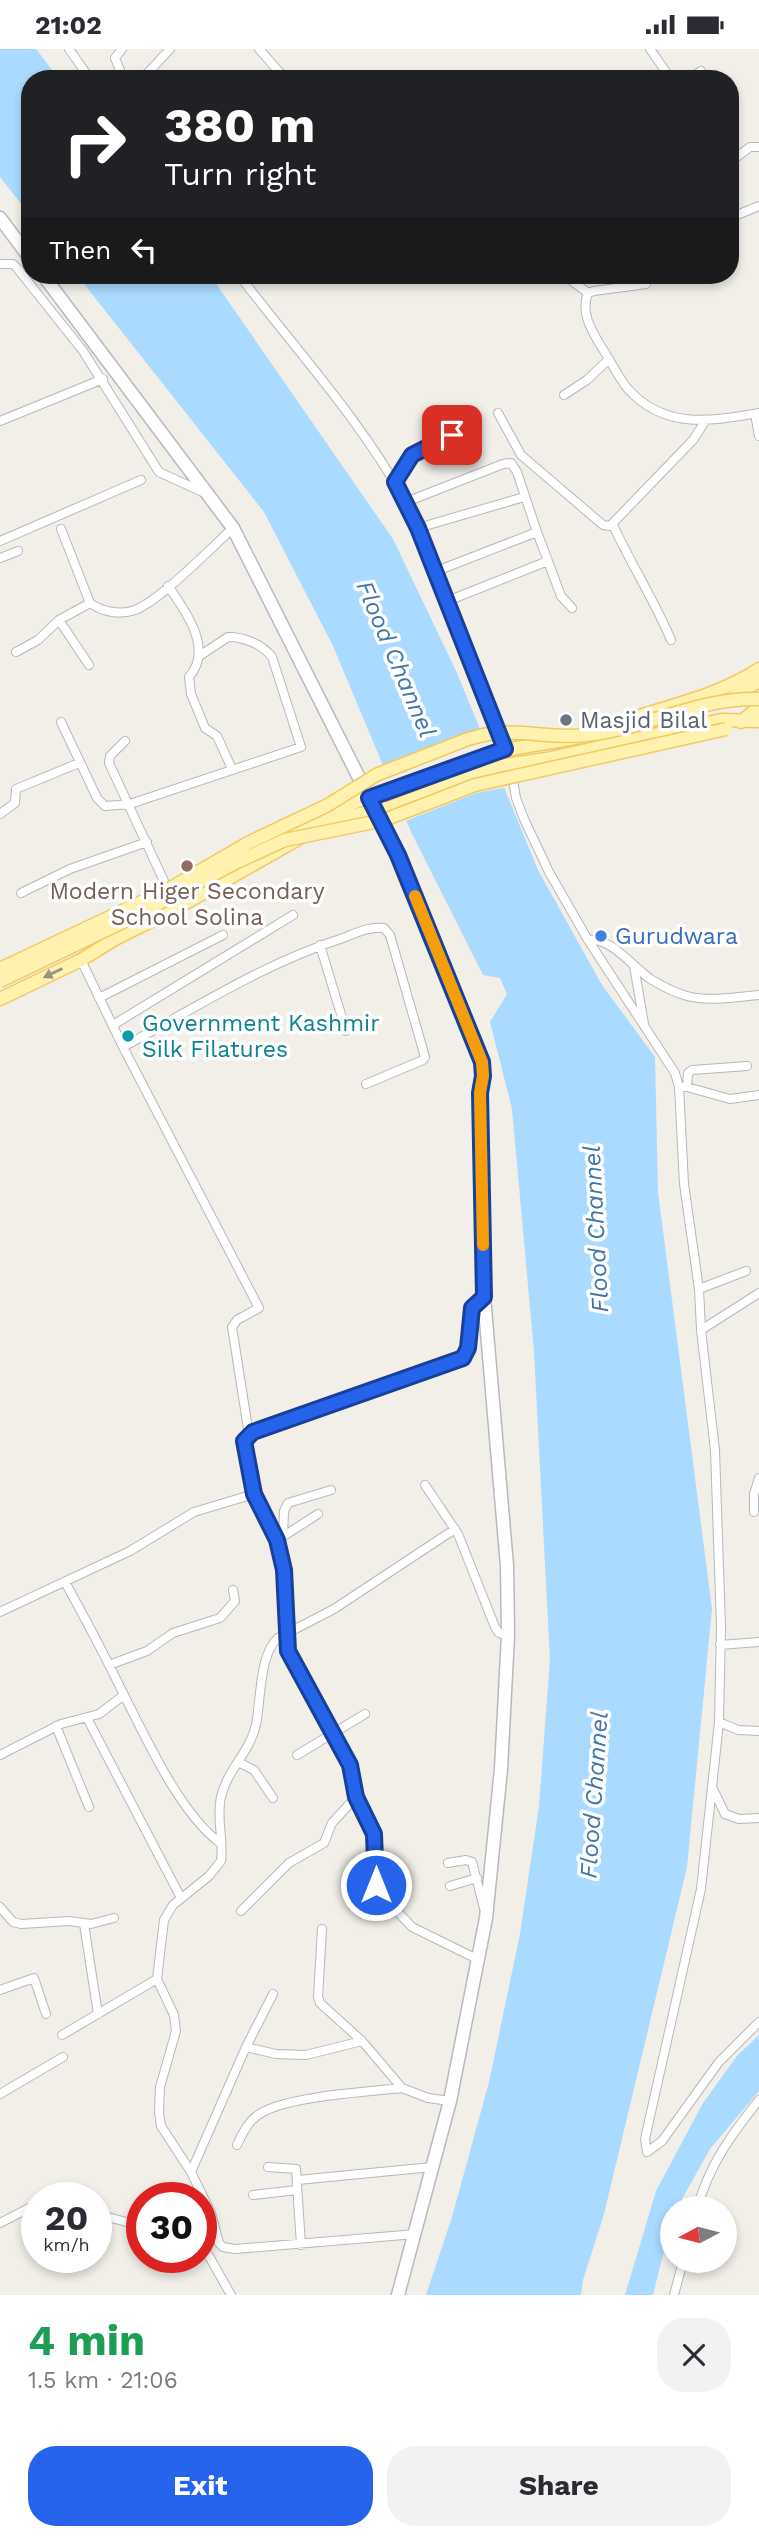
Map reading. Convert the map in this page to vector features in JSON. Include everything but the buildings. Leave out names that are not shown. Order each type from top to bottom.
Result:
[{"type":"main road","points":[[0,218],[21,246]]},
{"type":"main road","points":[[50,284],[233,528],[398,855],[482,1062],[480,1093],[484,1297],[507,1566],[508,1635],[501,1769],[486,1918],[450,2101],[398,2295]]},
{"type":"main road","points":[[1,973],[347,805],[498,751],[568,740],[598,731],[629,718],[715,691],[744,679],[759,669]]},
{"type":"main road","points":[[729,700],[759,681]]},
{"type":"main road","points":[[1,973],[169,889],[248,843],[328,805],[376,775],[468,739],[494,733],[553,737],[586,735],[628,728],[729,700],[759,699]]},
{"type":"main road","points":[[1,973],[131,918],[285,840],[384,820],[475,785],[726,730],[735,727],[759,707]]},
{"type":"main road","points":[[0,999],[81,960],[334,820],[391,807],[504,765],[546,759],[721,719],[759,721]]},
{"type":"street","points":[[69,49],[84,70]]},
{"type":"street","points":[[119,70],[115,58],[122,49]]},
{"type":"street","points":[[150,70],[170,49]]},
{"type":"street","points":[[258,49],[277,70]]},
{"type":"street","points":[[650,49],[665,70]]},
{"type":"street","points":[[739,155],[750,147],[759,147]]},
{"type":"street","points":[[739,214],[759,206]]},
{"type":"street","points":[[0,264],[13,264],[21,273]]},
{"type":"street","points":[[30,284],[103,379],[159,472],[211,496]]},
{"type":"street","points":[[246,284],[354,420],[406,502],[418,528],[498,751]]},
{"type":"street","points":[[576,284],[588,293],[640,284]]},
{"type":"street","points":[[588,293],[585,307],[588,322],[626,387],[639,400],[678,419],[706,420],[757,413],[759,436]]},
{"type":"street","points":[[564,395],[587,380],[609,359]]},
{"type":"street","points":[[0,421],[103,379]]},
{"type":"street","points":[[498,414],[527,461],[603,524],[610,526],[693,440],[706,420]]},
{"type":"street","points":[[395,482],[412,455],[452,435]]},
{"type":"street","points":[[406,502],[511,463],[517,472],[561,596],[572,608]]},
{"type":"street","points":[[0,541],[141,480]]},
{"type":"street","points":[[418,528],[524,498]]},
{"type":"street","points":[[613,525],[630,561],[647,587],[671,640]]},
{"type":"street","points":[[61,529],[90,603],[103,610],[132,611],[155,598],[233,528]]},
{"type":"street","points":[[434,572],[537,532]]},
{"type":"street","points":[[0,558],[18,551]]},
{"type":"street","points":[[445,602],[548,561]]},
{"type":"street","points":[[168,586],[193,623],[198,657],[197,667],[189,677],[191,694],[205,728],[217,736],[232,769]]},
{"type":"street","points":[[16,652],[38,640],[59,620],[90,603]]},
{"type":"street","points":[[59,620],[89,665]]},
{"type":"street","points":[[61,722],[100,803],[112,806],[130,804],[301,747],[272,657],[267,650],[251,642],[228,637],[198,657]]},
{"type":"street","points":[[125,741],[113,751],[109,759],[177,908]]},
{"type":"street","points":[[0,814],[15,803],[16,789],[79,763]]},
{"type":"street","points":[[504,765],[532,837],[588,940],[683,1087],[730,1099],[759,1095]]},
{"type":"street","points":[[22,893],[71,869],[147,842]]},
{"type":"street","points":[[113,1025],[293,915]]},
{"type":"street","points":[[123,1047],[249,977],[320,945],[378,927],[384,928],[390,935],[425,1057],[423,1061],[366,1084]]},
{"type":"street","points":[[99,998],[223,935]]},
{"type":"street","points":[[588,940],[595,939],[609,946],[651,979],[688,996],[711,998],[759,995]]},
{"type":"street","points":[[320,945],[346,1031]]},
{"type":"street","points":[[81,960],[123,1047],[259,1308],[237,1320],[232,1327],[249,1435]]},
{"type":"street","points":[[635,966],[645,1027]]},
{"type":"street","points":[[1,973],[14,993]]},
{"type":"street","points":[[747,1066],[692,1070],[688,1073],[683,1087],[684,1184],[699,1289],[715,1450],[720,1645],[719,1723],[701,1889],[645,2139],[647,2152],[662,2141],[719,2062],[759,2022]]},
{"type":"street","points":[[699,1289],[746,1271]]},
{"type":"street","points":[[701,1330],[759,1293]]},
{"type":"street","points":[[280,1539],[254,1494],[244,1448],[244,1441],[249,1435],[463,1358],[468,1348],[472,1308],[484,1297]]},
{"type":"street","points":[[754,1512],[754,1494],[759,1478]]},
{"type":"street","points":[[425,1485],[454,1529],[495,1627],[499,1633],[508,1635]]},
{"type":"street","points":[[331,1490],[288,1503],[284,1511],[280,1539],[290,1658],[352,1769],[356,1797],[374,1834],[374,1881],[381,1894],[412,1927],[477,1959]]},
{"type":"street","points":[[0,1612],[138,1546],[189,1514],[254,1494]]},
{"type":"street","points":[[280,1539],[318,1514]]},
{"type":"street","points":[[416,2234],[301,2245],[235,2249],[223,2247],[219,2243],[215,2221],[191,2172],[161,2126],[160,2087],[177,2024],[157,1979],[164,1920],[173,1905],[217,1868],[221,1861],[221,1797],[228,1777],[246,1750],[256,1727],[262,1679],[270,1648],[275,1641],[334,1609],[454,1529]]},
{"type":"street","points":[[65,1583],[149,1747],[201,1827],[220,1843]]},
{"type":"street","points":[[109,1665],[147,1651],[173,1633],[220,1618],[235,1601],[233,1590]]},
{"type":"street","points":[[720,1645],[759,1642]]},
{"type":"street","points":[[0,1755],[55,1726],[99,1714],[124,1695]]},
{"type":"street","points":[[298,1755],[365,1714]]},
{"type":"street","points":[[87,1718],[181,1898]]},
{"type":"street","points":[[719,1723],[738,1730],[759,1731]]},
{"type":"street","points":[[55,1726],[89,1807]]},
{"type":"street","points":[[238,1762],[258,1774],[273,1798]]},
{"type":"street","points":[[712,1786],[725,1814],[740,1819],[759,1818]]},
{"type":"street","points":[[242,1911],[289,1863],[324,1843],[331,1823],[356,1797]]},
{"type":"street","points":[[448,1863],[470,1861],[477,1878],[486,1918]]},
{"type":"street","points":[[450,1886],[477,1878]]},
{"type":"street","points":[[0,1907],[9,1919],[17,1923],[69,1921],[84,1924],[114,1918]]},
{"type":"street","points":[[84,1924],[98,2014]]},
{"type":"street","points":[[322,1929],[318,1999],[362,2041],[402,2088],[428,2098],[450,2101]]},
{"type":"street","points":[[0,1990],[34,1978],[46,2014]]},
{"type":"street","points":[[62,2035],[157,1979]]},
{"type":"street","points":[[191,2172],[246,2047],[273,1994]]},
{"type":"street","points":[[246,2047],[276,2054],[306,2055],[362,2041]]},
{"type":"street","points":[[0,2094],[63,2057]]},
{"type":"street","points":[[237,2145],[248,2123],[261,2112],[272,2108],[402,2088]]},
{"type":"street","points":[[702,2196],[711,2169],[726,2142],[759,2101]]},
{"type":"street","points":[[268,2167],[296,2169],[301,2245]]},
{"type":"street","points":[[298,2180],[432,2167]]},
{"type":"street","points":[[253,2195],[297,2190]]},
{"type":"street","points":[[0,2223],[21,2212]]},
{"type":"street","points":[[217,2270],[231,2295]]},
{"type":"street","points":[[674,2295],[680,2273]]},
{"type":"water","points":[[0,49],[36,49],[52,70],[21,70],[21,204],[0,177]]},
{"type":"water","name":"Flood Channel","points":[[84,284],[216,284],[393,539],[457,673],[538,870],[602,985],[655,1057],[658,1192],[712,1609],[687,1867],[604,2214],[583,2280],[581,2295],[426,2295],[452,2217],[489,2082],[520,1934],[539,1806],[550,1660],[534,1352],[512,1109],[490,1022],[507,994],[500,978],[483,975],[411,832],[333,646],[264,512]]},
{"type":"water","points":[[759,2035],[759,2091],[710,2149],[684,2196],[660,2196],[660,2267],[653,2295],[625,2295],[656,2191],[703,2103],[737,2056]]},
{"type":"pier","points":[[485,732],[508,787],[476,793],[403,822],[382,771]]},
{"type":"slow traffic","points":[[415,896],[482,1062],[480,1093],[483,1245]]},
{"type":"place","name":"Masjid Bilal","points":[[566,720]]},
{"type":"place","name":"Modern Higer Secondary School Solina","points":[[187,866]]},
{"type":"place","name":"Gurudwara","points":[[601,936]]},
{"type":"place","name":"Government Kashmir Silk Filatures","points":[[128,1036]]},
{"type":"route","points":[[376,1885],[376,1842],[371,1824],[356,1797],[350,1765],[290,1658],[286,1635],[284,1570],[277,1540],[254,1494],[244,1441],[253,1432],[458,1361],[466,1355],[468,1348],[472,1308],[484,1297],[480,1093],[482,1062],[398,855],[369,798],[505,749],[418,528],[395,482],[408,458],[432,443],[452,435]]}]
